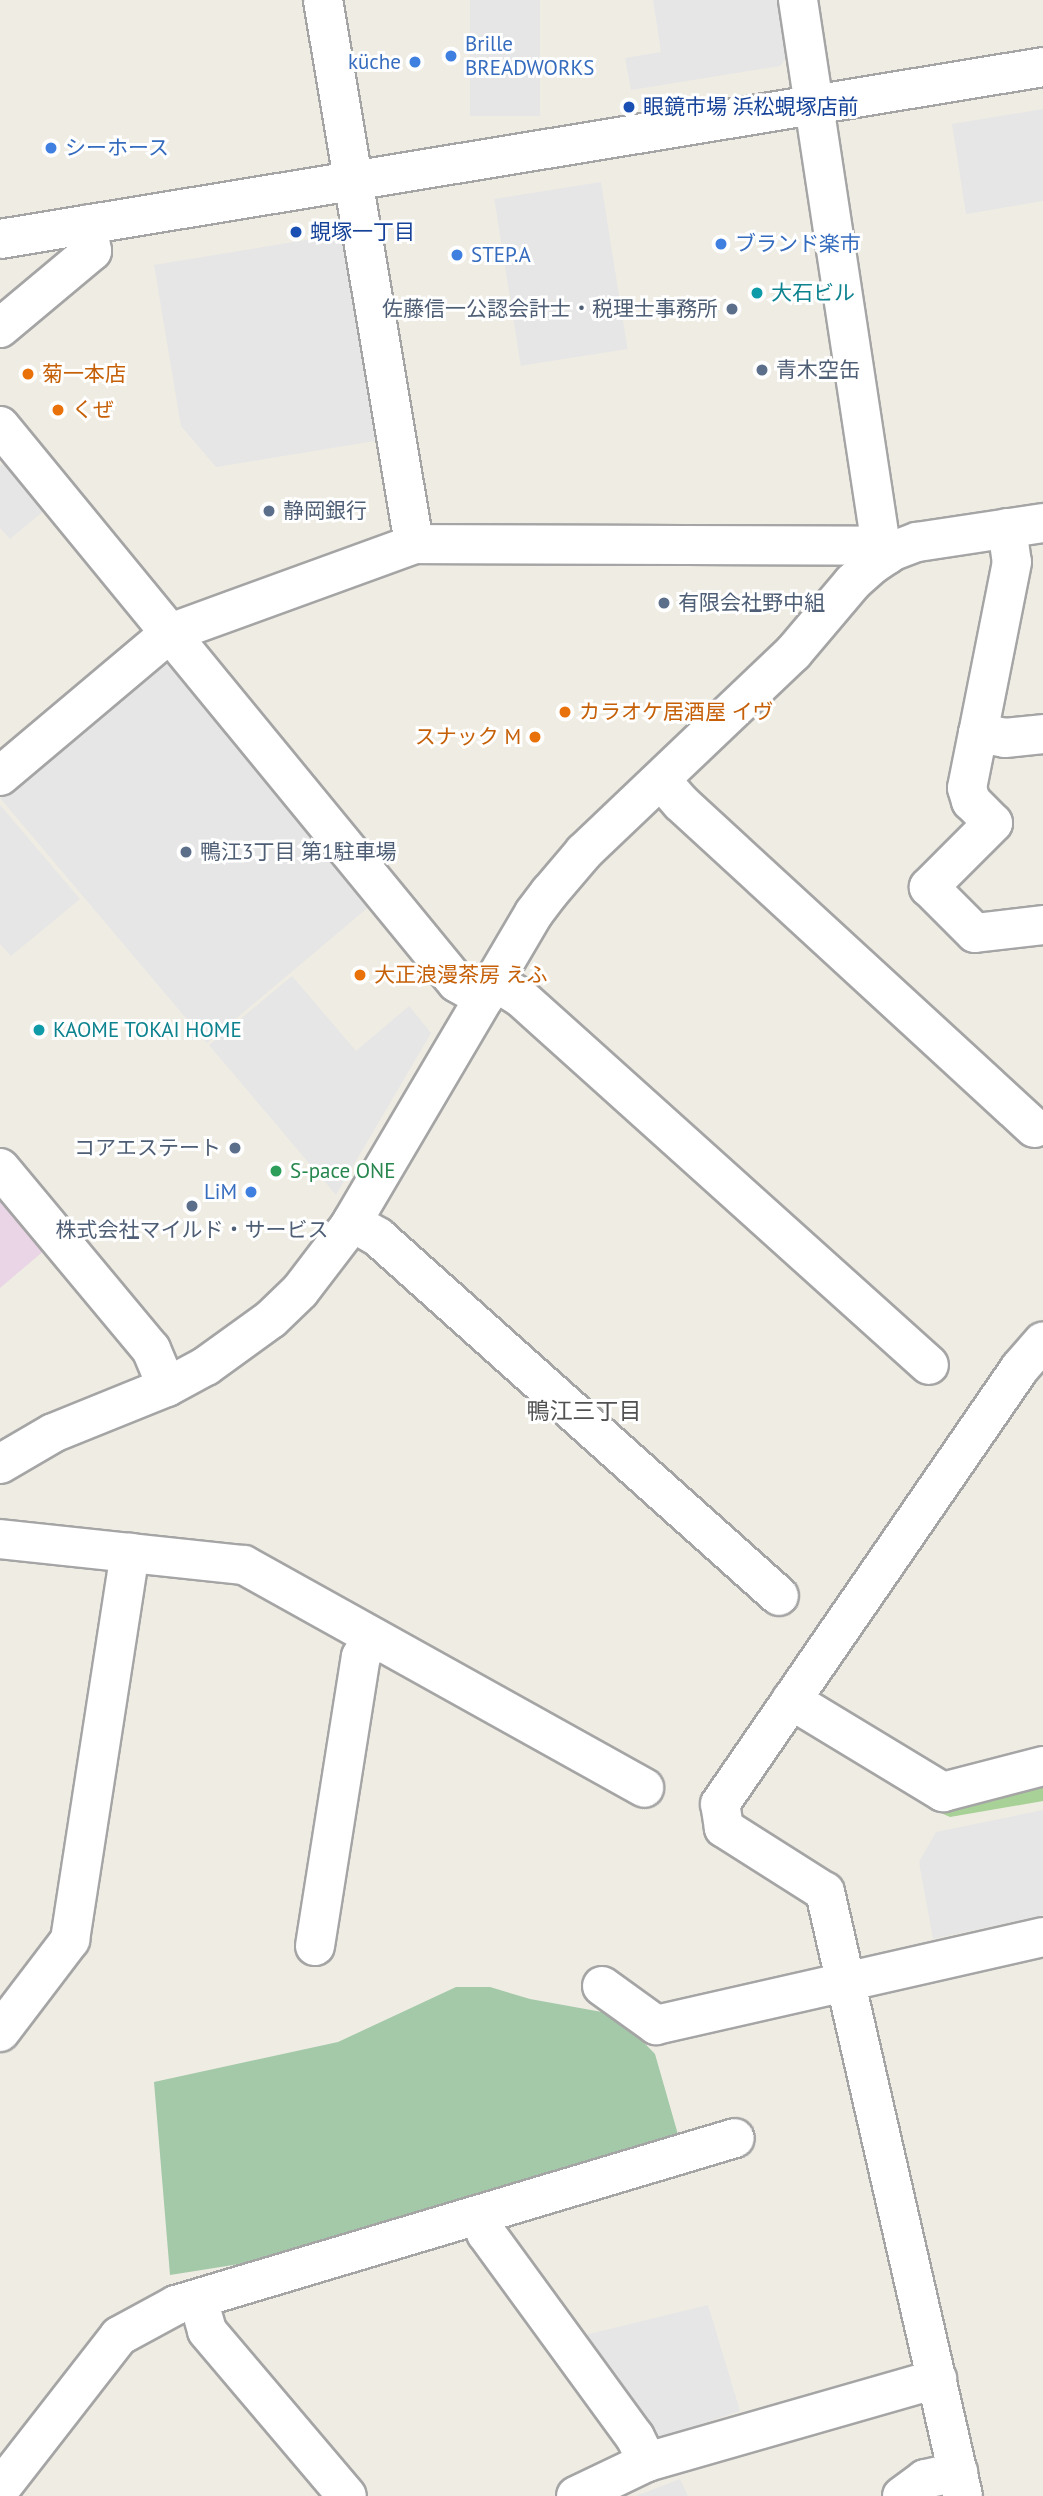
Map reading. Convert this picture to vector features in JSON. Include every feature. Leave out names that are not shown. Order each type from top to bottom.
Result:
[{"type":"street","points":[[323,0],[414,544]]},
{"type":"street","points":[[798,0],[884,550]]},
{"type":"street","points":[[0,239],[1043,67]]},
{"type":"street","points":[[0,328],[92,251],[87,224]]},
{"type":"street","points":[[0,426],[457,983],[520,997],[929,1365]]},
{"type":"street","points":[[0,776],[170,633],[414,544],[884,550],[917,542],[1025,526],[1013,562],[967,788],[971,802],[993,823],[929,887],[975,933],[1043,925]]},
{"type":"street","points":[[0,1464],[52,1433],[167,1387],[206,1366],[271,1319],[300,1291],[352,1222],[534,913],[566,871],[793,653],[884,550]]},
{"type":"street","points":[[978,733],[1005,738],[1043,734]]},
{"type":"street","points":[[661,780],[681,803],[1034,1128]]},
{"type":"street","points":[[0,1168],[151,1349],[167,1387]]},
{"type":"street","points":[[352,1222],[378,1237],[779,1596]]},
{"type":"street","points":[[902,2496],[925,2479],[961,2484],[825,1892],[724,1828],[720,1804],[1020,1368],[1043,1342]]},
{"type":"street","points":[[0,1539],[244,1565],[644,1788]]},
{"type":"street","points":[[5,2014],[70,1940],[130,1553]]},
{"type":"street","points":[[315,1946],[361,1657],[372,1637]]},
{"type":"street","points":[[791,1700],[943,1792],[1043,1766]]},
{"type":"street","points":[[602,1986],[656,2025],[1043,1937]]},
{"type":"street","points":[[7,2490],[119,2336],[176,2305],[735,2138]]},
{"type":"street","points":[[481,2214],[486,2233],[635,2437],[647,2462]]},
{"type":"street","points":[[198,2299],[207,2331],[347,2496]]},
{"type":"street","points":[[576,2496],[647,2462],[937,2379]]},
{"type":"shaded area","points":[[470,0],[540,0],[540,116],[470,116]]},
{"type":"shaded area","points":[[653,0],[781,0],[789,54],[780,66],[631,90],[625,58],[661,52]]},
{"type":"shaded area","points":[[1043,109],[1043,201],[966,214],[952,124]]},
{"type":"shaded area","points":[[601,182],[627,349],[521,366],[494,199]]},
{"type":"shaded area","points":[[342,234],[375,441],[216,467],[181,426],[154,265]]},
{"type":"shaded area","points":[[6,461],[46,509],[10,539],[0,528],[0,466]]},
{"type":"shaded area","name":"鴨江3丁目 第1駐車場","points":[[160,664],[174,666],[371,905],[207,1043],[0,798]]},
{"type":"shaded area","points":[[0,805],[80,899],[11,956],[0,944]]},
{"type":"shaded area","points":[[292,976],[356,1051],[409,1006],[431,1033],[336,1195],[209,1045]]},
{"type":"shaded area","points":[[0,1194],[46,1249],[0,1288]]},
{"type":"shaded area","points":[[1043,1810],[1043,1915],[933,1939],[919,1862],[936,1832]]},
{"type":"shaded area","points":[[708,2305],[740,2411],[659,2438],[585,2335]]},
{"type":"shaded area","points":[[680,2479],[688,2496],[636,2496]]},
{"type":"green space","points":[[1043,1756],[1043,1801],[950,1817],[941,1813],[941,1785],[945,1773],[962,1765],[996,1764]]},
{"type":"green space","points":[[456,1987],[490,1987],[530,1999],[602,2012],[627,2025],[655,2054],[679,2138],[252,2262],[170,2275],[154,2082],[338,2042]]},
{"type":"place","name":"Brille BREADWORKS","points":[[451,56]]},
{"type":"place","name":"küche","points":[[415,62]]},
{"type":"place","name":"眼鏡市場 浜松蜆塚店前","points":[[629,107]]},
{"type":"place","name":"シーホース","points":[[51,148]]},
{"type":"place","name":"蜆塚一丁目","points":[[296,232]]},
{"type":"place","name":"ブランド楽市","points":[[721,244]]},
{"type":"place","name":"STEP.A","points":[[457,255]]},
{"type":"place","name":"大石ビル","points":[[757,293]]},
{"type":"place","name":"佐藤信一公認会計士・税理士事務所","points":[[732,309]]},
{"type":"place","name":"青木空缶","points":[[762,370]]},
{"type":"place","name":"菊一本店","points":[[28,374]]},
{"type":"place","name":"くぜ","points":[[58,410]]},
{"type":"place","name":"静岡銀行","points":[[269,511]]},
{"type":"place","name":"有限会社野中組","points":[[664,603]]},
{"type":"place","name":"カラオケ居酒屋 イヴ","points":[[565,712]]},
{"type":"place","name":"スナック M","points":[[535,737]]},
{"type":"place","name":"鴨江3丁目 第1駐車場","points":[[186,852]]},
{"type":"place","name":"大正浪漫茶房 えふ","points":[[360,975]]},
{"type":"place","name":"KAOME TOKAI HOME","points":[[39,1030]]},
{"type":"place","name":"コアエステート","points":[[235,1148]]},
{"type":"place","name":"S-pace ONE","points":[[276,1171]]},
{"type":"place","name":"LiM","points":[[251,1192]]},
{"type":"place","name":"株式会社マイルド・サービス","points":[[192,1206]]},
{"type":"district","name":"鴨江三丁目","points":[[584,1411]]}]
